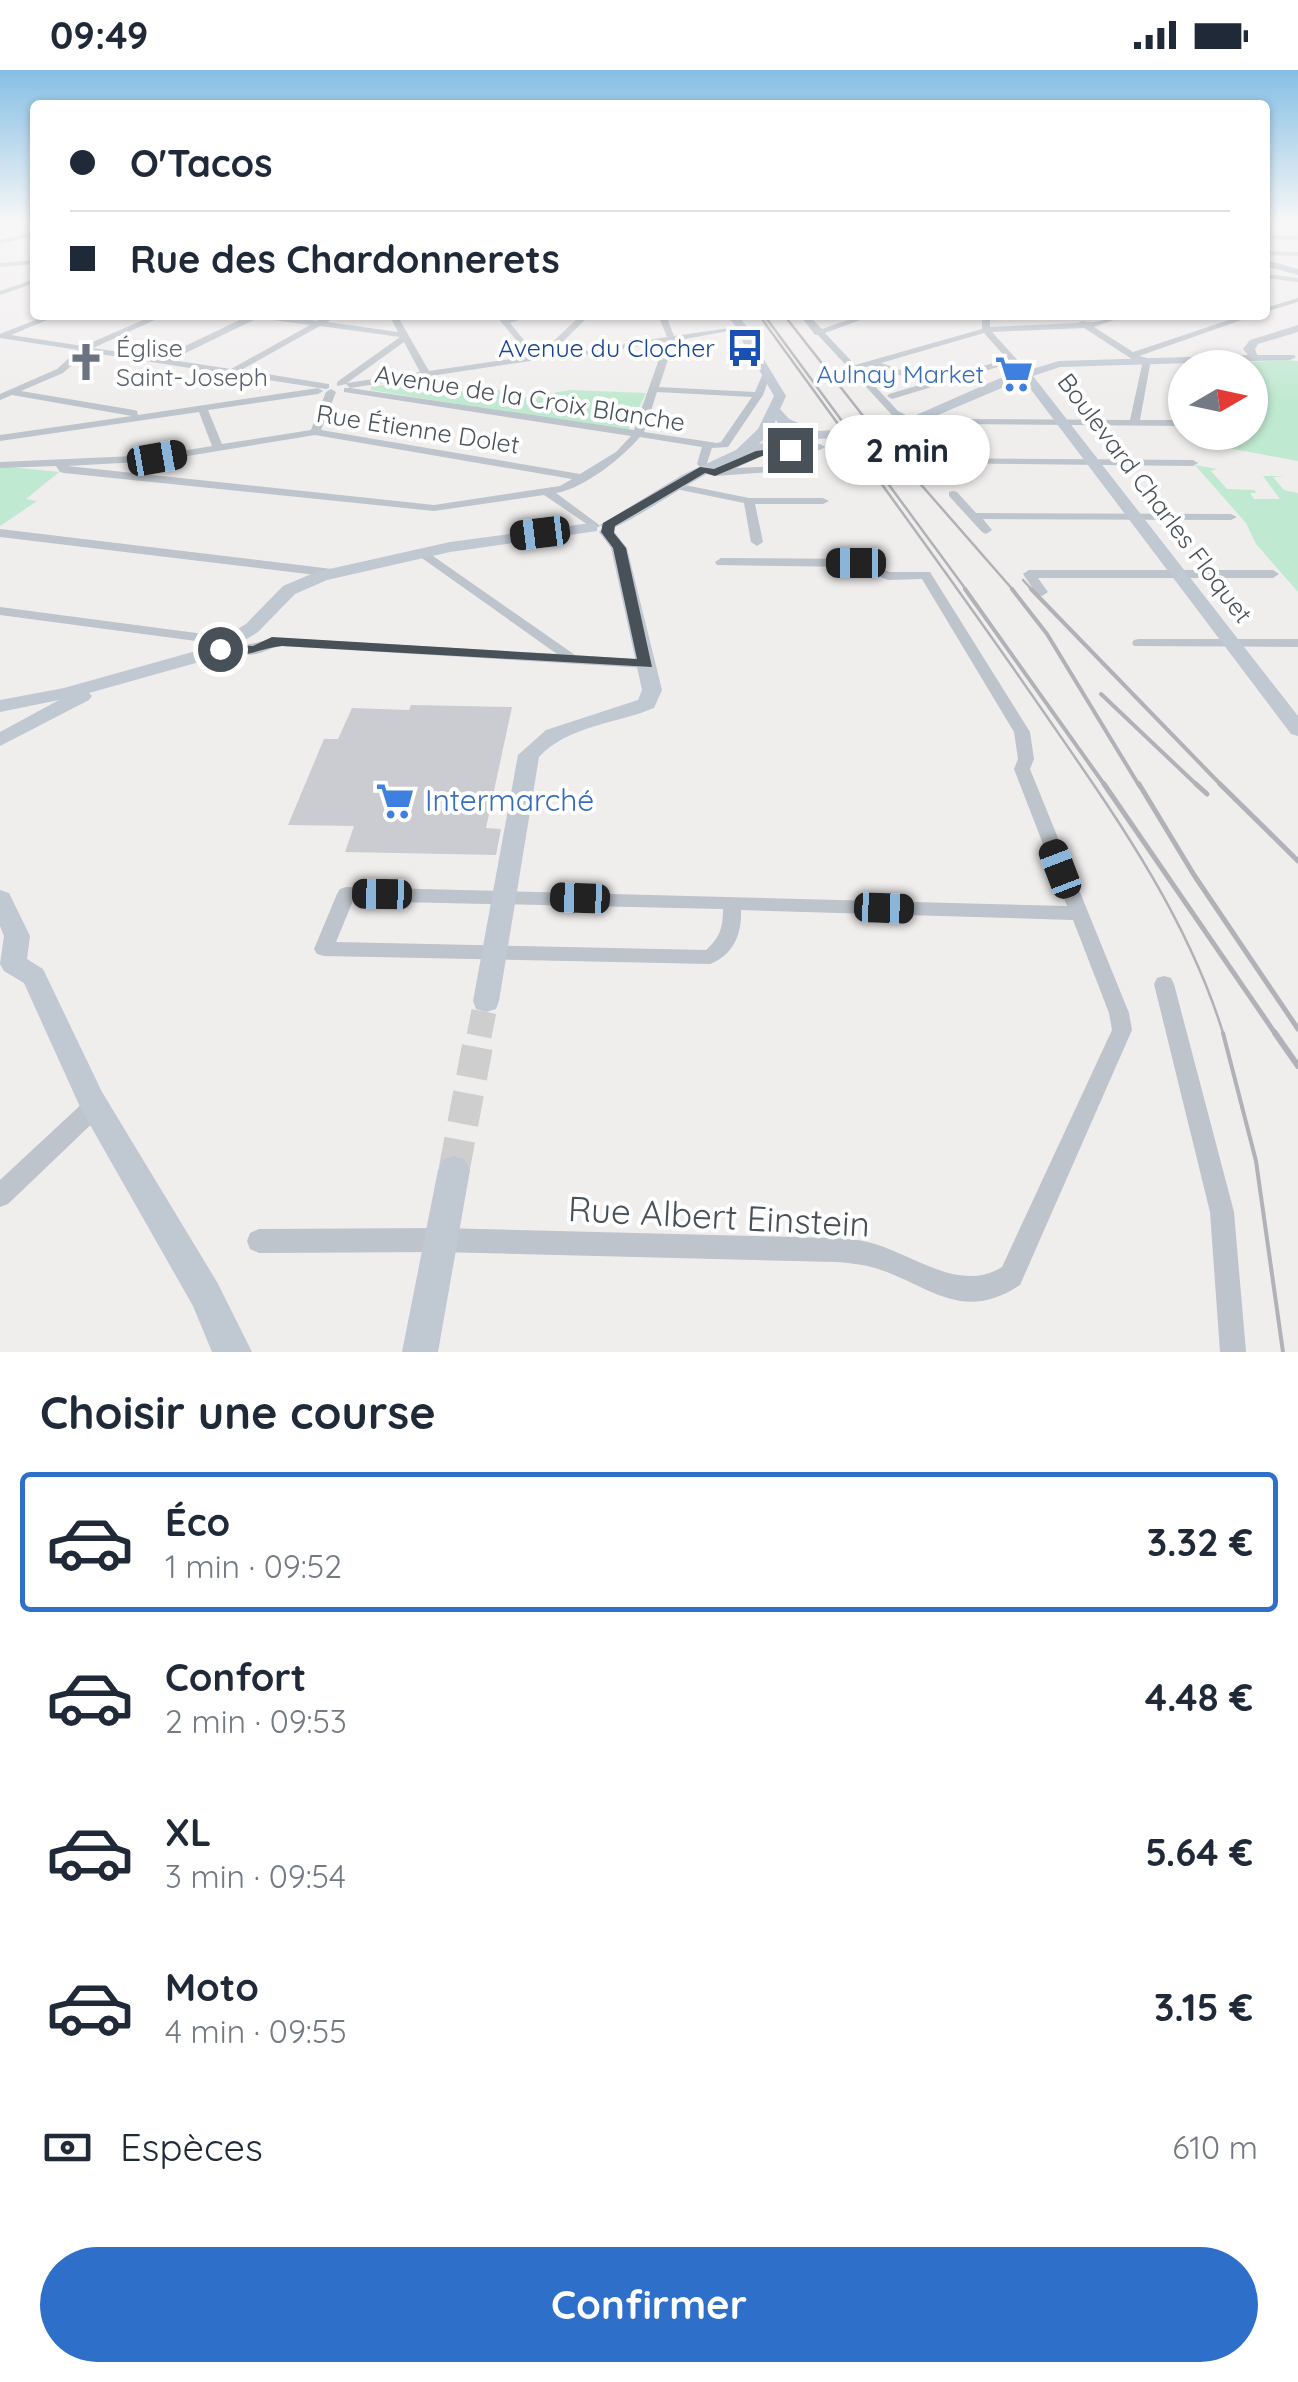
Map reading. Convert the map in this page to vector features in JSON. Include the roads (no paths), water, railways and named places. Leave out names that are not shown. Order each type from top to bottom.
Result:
[{"type":"street","points":[[0,293],[30,284]]},
{"type":"street","points":[[1270,297],[1296,300]]},
{"type":"street","points":[[1270,308],[1296,300]]},
{"type":"street","points":[[0,336],[42,320]]},
{"type":"street","points":[[4,393],[60,372],[84,349],[151,320]]},
{"type":"street","points":[[161,362],[246,320]]},
{"type":"street","points":[[292,320],[405,336]]},
{"type":"street","points":[[232,372],[326,320]]},
{"type":"street","points":[[396,320],[426,374]]},
{"type":"street","points":[[504,320],[530,353],[542,356]]},
{"type":"street","points":[[542,356],[581,320]]},
{"type":"street","points":[[66,462],[61,465],[64,470],[434,508],[547,492],[584,478],[620,454],[638,434],[671,338],[664,320]]},
{"type":"street","points":[[808,320],[895,413],[919,421]]},
{"type":"street","points":[[818,333],[856,320]]},
{"type":"street","points":[[986,320],[986,330]]},
{"type":"street","points":[[1078,320],[1146,366],[1134,423]]},
{"type":"street","points":[[853,368],[986,330],[1085,325],[1104,320]]},
{"type":"street","points":[[1139,359],[1239,320]]},
{"type":"street","points":[[1249,350],[1254,342],[1298,328]]},
{"type":"street","points":[[0,438],[736,330],[780,396],[761,428],[734,456],[709,471]]},
{"type":"street","name":"Boulevard Charles Floquet","points":[[986,330],[1063,422],[1293,723]]},
{"type":"street","points":[[0,336],[327,390]]},
{"type":"street","points":[[345,386],[405,336]]},
{"type":"street","points":[[1268,356],[1294,357]]},
{"type":"street","points":[[734,456],[799,439],[892,432],[1009,381],[1030,380],[1068,363],[1168,359]]},
{"type":"street","points":[[892,396],[1012,360]]},
{"type":"street","points":[[874,363],[929,383]]},
{"type":"street","points":[[709,471],[702,456],[708,445],[724,445],[758,395],[767,374]]},
{"type":"street","points":[[761,428],[774,396],[767,374]]},
{"type":"street","name":"Avenue de la Croix Blanche","points":[[345,386],[708,445]]},
{"type":"street","points":[[653,389],[758,395]]},
{"type":"street","points":[[315,432],[327,390]]},
{"type":"street","points":[[4,393],[148,416]]},
{"type":"street","points":[[202,408],[218,448]]},
{"type":"street","points":[[774,411],[784,422],[825,438]]},
{"type":"street","points":[[953,422],[1168,423]]},
{"type":"street","points":[[761,428],[825,438]]},
{"type":"street","points":[[761,428],[799,439]]},
{"type":"street","name":"Rue Étienne Dolet","points":[[0,464],[157,458],[315,432],[584,478]]},
{"type":"street","points":[[0,706],[92,686],[227,645],[289,590],[332,573],[424,553],[600,528],[709,471],[760,453],[825,438]]},
{"type":"street","points":[[921,462],[1193,463]]},
{"type":"street","points":[[709,471],[778,469]]},
{"type":"street","points":[[675,486],[749,501],[823,501]]},
{"type":"street","points":[[486,1001],[529,755],[540,741],[560,731],[647,704],[652,690],[620,548],[600,528],[547,492]]},
{"type":"street","points":[[953,494],[986,530]]},
{"type":"street","points":[[749,501],[756,542]]},
{"type":"street","points":[[976,516],[1231,517]]},
{"type":"street","points":[[0,533],[332,573]]},
{"type":"street","points":[[424,553],[572,658]]},
{"type":"street","points":[[720,562],[856,563],[888,576],[926,575],[1022,732],[1026,759],[1022,769],[1077,914],[732,903],[504,896],[346,894],[324,949],[710,957],[726,946],[733,930],[732,903]]},
{"type":"street","points":[[1042,592],[1029,574],[1273,574]]},
{"type":"street","points":[[0,611],[256,650],[282,642],[646,664]]},
{"type":"street","points":[[1139,643],[1298,643]]},
{"type":"street","points":[[0,740],[71,704],[92,686]]},
{"type":"street","points":[[0,899],[16,936],[7,966],[34,976],[94,1107],[205,1294],[228,1351]]},
{"type":"street","name":"Rue Albert Einstein","points":[[259,1241],[441,1240],[836,1250],[876,1256],[957,1288],[976,1291],[1001,1286],[1011,1276],[1122,1030],[1120,1013],[1077,914]]},
{"type":"street","points":[[1164,984],[1222,1212],[1233,1352]]},
{"type":"street","points":[[0,1196],[94,1107]]},
{"type":"street","points":[[420,1352],[454,1170]]},
{"type":"tunnel","points":[[479,1036],[486,1001]]},
{"type":"tunnel","points":[[454,1170],[480,1033]]},
{"type":"tram line","points":[[763,320],[973,611],[1122,827],[1190,949],[1223,1033]]},
{"type":"tram line","points":[[1223,1033],[1256,1161],[1283,1352]]},
{"type":"railway","points":[[768,320],[967,591]]},
{"type":"railway","points":[[788,320],[882,440],[1014,591]]},
{"type":"railway","points":[[1023,580],[1033,591]]},
{"type":"railway","points":[[965,589],[1106,787]]},
{"type":"railway","points":[[1012,589],[1047,634],[1140,787]]},
{"type":"railway","points":[[1031,589],[1222,786]]},
{"type":"railway","points":[[1101,694],[1199,787]]},
{"type":"railway","points":[[1104,784],[1277,1036]]},
{"type":"railway","points":[[1139,784],[1194,875],[1298,1029]]},
{"type":"railway","points":[[1196,784],[1207,794]]},
{"type":"railway","points":[[1222,786],[1298,861]]},
{"type":"railway","points":[[1275,1033],[1298,1066]]},
{"type":"place","name":"Avenue du Clocher","points":[[745,348]]},
{"type":"place","name":"Église Saint-Joseph","points":[[86,362]]},
{"type":"place","name":"Aulnay Market","points":[[1014,374]]},
{"type":"place","name":"Intermarché","points":[[395,801]]}]
